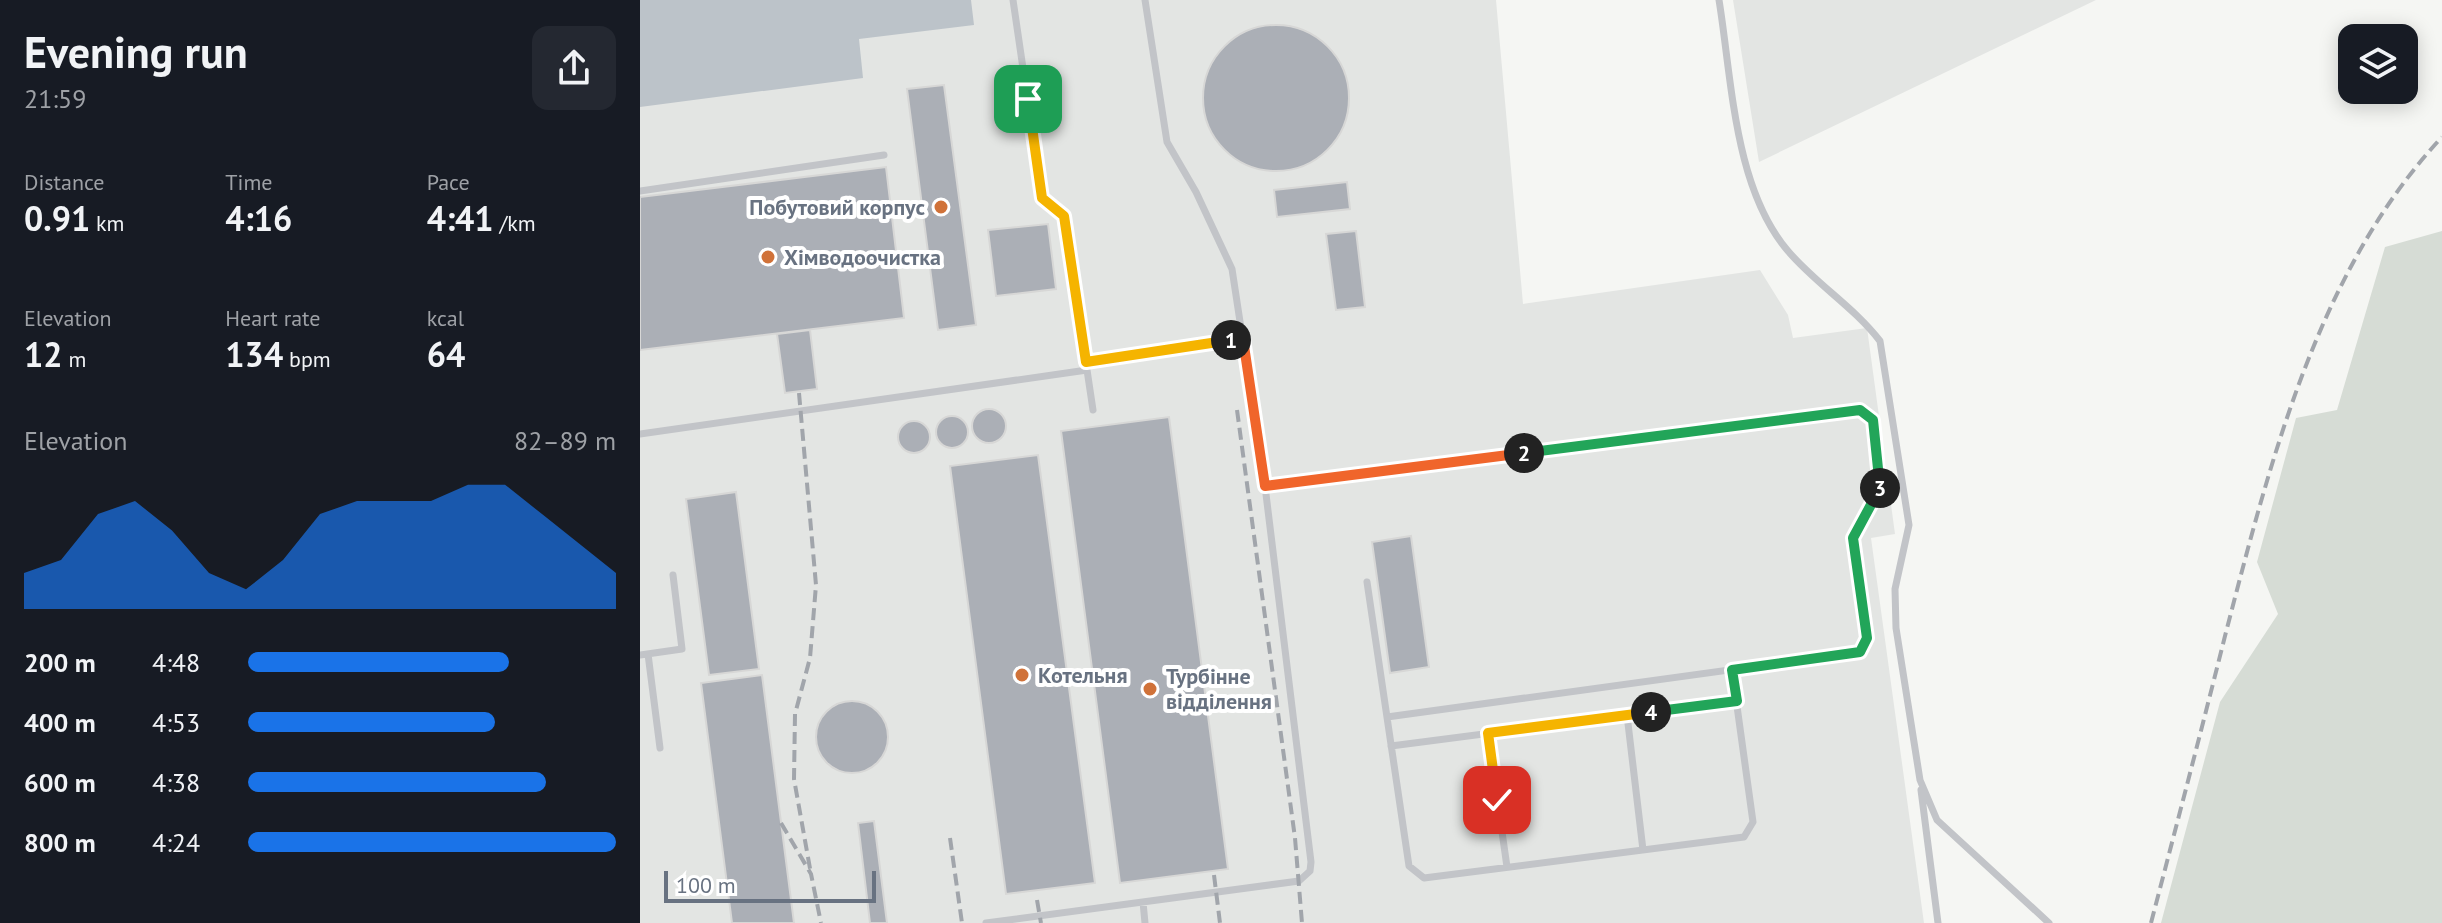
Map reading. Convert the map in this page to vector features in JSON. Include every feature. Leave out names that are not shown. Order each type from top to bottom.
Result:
[{"type":"lane","points":[[1013,0],[1042,198],[1064,216],[1093,410]]},
{"type":"lane","points":[[986,923],[1299,881],[1310,871],[1265,486],[1232,269],[1196,192],[1167,142],[1145,0]]},
{"type":"lane","points":[[1719,0],[1747,168],[1758,207],[1787,250],[1821,286],[1866,322],[1880,341],[1909,525],[1895,589],[1896,628],[1938,923]]},
{"type":"lane","points":[[640,191],[884,155]]},
{"type":"lane","points":[[640,434],[1243,339]]},
{"type":"lane","points":[[1265,486],[1865,412],[1873,420],[1880,489],[1853,538],[1866,646],[1855,654],[1387,717]]},
{"type":"lane","points":[[660,748],[644,654],[682,649],[673,575]]},
{"type":"lane","points":[[1367,582],[1409,866],[1424,878],[1744,837],[1753,822],[1732,670]]},
{"type":"lane","points":[[1391,746],[1737,701]]},
{"type":"lane","points":[[1627,715],[1643,850]]},
{"type":"lane","points":[[1488,733],[1507,867]]},
{"type":"lane","points":[[1920,780],[1937,820],[2049,923]]},
{"type":"lane","points":[[1143,902],[1145,923]]},
{"type":"shaded area","points":[[640,0],[1496,0],[1523,304],[1760,270],[1788,315],[1793,338],[1867,328],[1895,534],[1871,538],[1924,923],[640,923]]},
{"type":"shaded area","points":[[640,0],[971,0],[974,25],[859,39],[863,78],[640,107]]},
{"type":"shaded area","points":[[1733,0],[2096,0],[1759,162]]},
{"type":"shaded area","points":[[2442,231],[2442,923],[2161,923],[2220,702],[2278,614],[2257,562],[2296,418],[2337,410],[2385,247]]},
{"type":"building","points":[[1276,25],[1304,30],[1328,46],[1344,70],[1349,98],[1344,126],[1328,150],[1304,166],[1276,171],[1248,166],[1224,150],[1208,126],[1203,98],[1208,70],[1224,46],[1248,30]]},
{"type":"building","name":"Побутовий корпус","points":[[944,85],[976,325],[938,330],[907,89]]},
{"type":"building","name":"Хімводоочистка","points":[[886,167],[904,318],[640,350],[640,197]]},
{"type":"building","points":[[1347,182],[1350,209],[1277,217],[1274,190]]},
{"type":"building","points":[[1048,224],[1056,289],[996,296],[988,230]]},
{"type":"building","points":[[1356,231],[1365,307],[1336,310],[1326,234]]},
{"type":"building","points":[[810,330],[817,389],[785,393],[777,334]]},
{"type":"building","points":[[989,409],[1001,414],[1006,426],[1001,438],[989,443],[977,438],[972,426],[977,414]]},
{"type":"building","points":[[952,416],[963,421],[968,432],[963,443],[952,448],[941,443],[936,432],[941,421]]},
{"type":"building","name":"Турбінне відділення","points":[[1169,417],[1228,869],[1120,883],[1061,431]]},
{"type":"building","points":[[914,421],[926,425],[930,437],[926,449],[914,453],[902,449],[898,437],[902,425]]},
{"type":"building","name":"Котельня","points":[[1038,455],[1095,883],[1006,894],[950,466]]},
{"type":"building","points":[[736,492],[759,669],[709,675],[686,499]]},
{"type":"building","points":[[1411,536],[1429,667],[1390,673],[1372,542]]},
{"type":"building","points":[[762,675],[794,923],[732,923],[701,683]]},
{"type":"building","points":[[859,701],[878,711],[886,723],[886,751],[878,763],[866,771],[845,773],[826,763],[818,751],[816,730],[826,711],[838,703]]},
{"type":"building","points":[[874,821],[887,923],[870,923],[858,823]]},
{"type":"railway","points":[[2151,923],[2260,504],[2304,372],[2330,308],[2362,247],[2399,190],[2442,137]]},
{"type":"railway","points":[[799,393],[816,585],[810,658],[795,714],[794,779],[811,874]]},
{"type":"railway","points":[[1237,410],[1295,838],[1302,923]]},
{"type":"railway","points":[[781,823],[811,874],[821,923]]},
{"type":"railway","points":[[950,838],[962,923]]},
{"type":"railway","points":[[1214,875],[1220,923]]},
{"type":"railway","points":[[1037,900],[1041,923]]},
{"type":"place","name":"Побутовий корпус","points":[[941,207]]},
{"type":"place","name":"Хімводоочистка","points":[[768,257]]},
{"type":"place","name":"Котельня","points":[[1022,675]]},
{"type":"place","name":"Турбінне відділення","points":[[1150,689]]},
{"type":"route","points":[[1028,99],[1042,198],[1064,216],[1086,362],[1243,339],[1265,486],[1860,410],[1873,420],[1880,489],[1853,538],[1866,646],[1855,654],[1732,670],[1737,701],[1488,733],[1497,800]]}]
